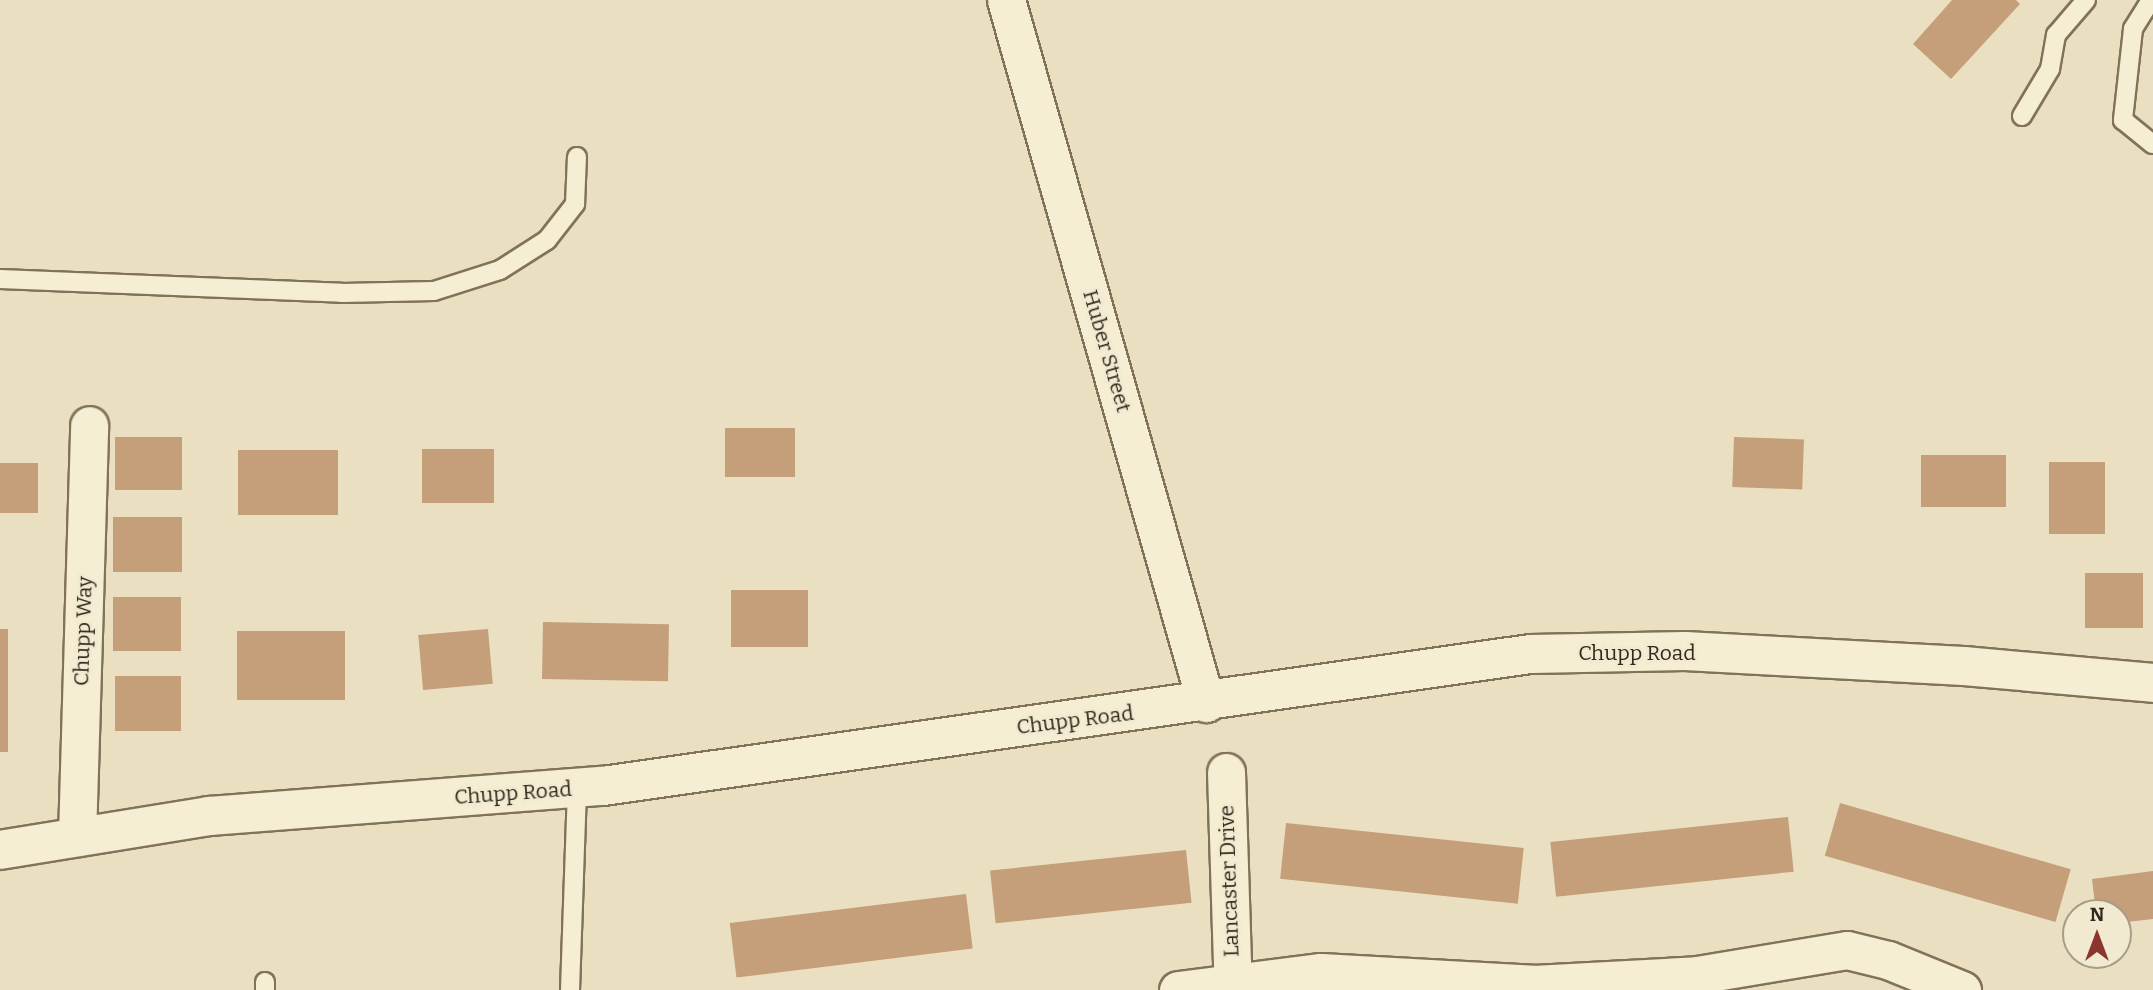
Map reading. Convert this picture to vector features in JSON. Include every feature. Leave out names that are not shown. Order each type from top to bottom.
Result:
[{"type":"street","name":"Huber Street","points":[[1006,0],[1206,703]]},
{"type":"street","name":"Chupp Way","points":[[77,837],[89,425]]},
{"type":"street","name":"Chupp Road","points":[[0,850],[209,816],[577,788],[1206,703],[1321,682],[1531,654],[1685,651],[1964,666],[2153,683]]},
{"type":"street","name":"Lancaster Drive","points":[[1226,772],[1233,986]]},
{"type":"street","points":[[1178,990],[1233,986],[1321,972],[1533,984],[1697,975],[1847,950],[1917,981],[1962,990]]},
{"type":"lane","points":[[2022,116],[2050,69],[2056,35],[2086,0]]},
{"type":"lane","points":[[2151,0],[2133,29],[2123,120],[2153,144]]},
{"type":"lane","points":[[0,279],[342,293],[434,291],[500,270],[547,240],[575,204],[577,157]]},
{"type":"lane","points":[[570,990],[577,788]]},
{"type":"building","points":[[1952,0],[2016,0],[2020,4],[1951,79],[1913,44]]},
{"type":"building","points":[[725,428],[795,428],[795,477],[725,477]]},
{"type":"building","points":[[115,437],[182,437],[182,490],[115,490]]},
{"type":"building","points":[[1734,437],[1804,439],[1802,489],[1732,487]]},
{"type":"building","points":[[422,449],[494,449],[494,503],[422,503]]},
{"type":"building","points":[[238,450],[338,450],[338,515],[238,515]]},
{"type":"building","points":[[1921,455],[2006,455],[2006,507],[1921,507]]},
{"type":"building","points":[[2049,462],[2105,462],[2105,534],[2049,534]]},
{"type":"building","points":[[0,463],[38,463],[38,513],[0,513]]},
{"type":"building","points":[[113,517],[182,517],[182,572],[113,572]]},
{"type":"building","points":[[2085,573],[2143,573],[2143,628],[2085,628]]},
{"type":"building","points":[[731,590],[808,590],[808,647],[731,647]]},
{"type":"building","points":[[113,597],[181,597],[181,651],[113,651]]},
{"type":"building","points":[[543,622],[669,624],[668,681],[542,679]]},
{"type":"building","points":[[0,629],[8,629],[8,752],[0,752]]},
{"type":"building","points":[[488,629],[493,684],[423,690],[418,635]]},
{"type":"building","points":[[237,631],[345,631],[345,700],[237,700]]},
{"type":"building","points":[[115,676],[181,676],[181,731],[115,731]]},
{"type":"building","points":[[1840,803],[2071,869],[2056,922],[1825,856]]},
{"type":"building","points":[[1788,817],[1794,872],[1556,897],[1550,842]]},
{"type":"building","points":[[1286,823],[1524,848],[1518,904],[1280,879]]},
{"type":"building","points":[[1186,850],[1192,903],[996,923],[990,871]]},
{"type":"building","points":[[2153,871],[2153,919],[2132,921],[2132,899],[2094,899],[2092,879]]},
{"type":"building","points":[[966,894],[973,949],[736,978],[730,923]]}]
